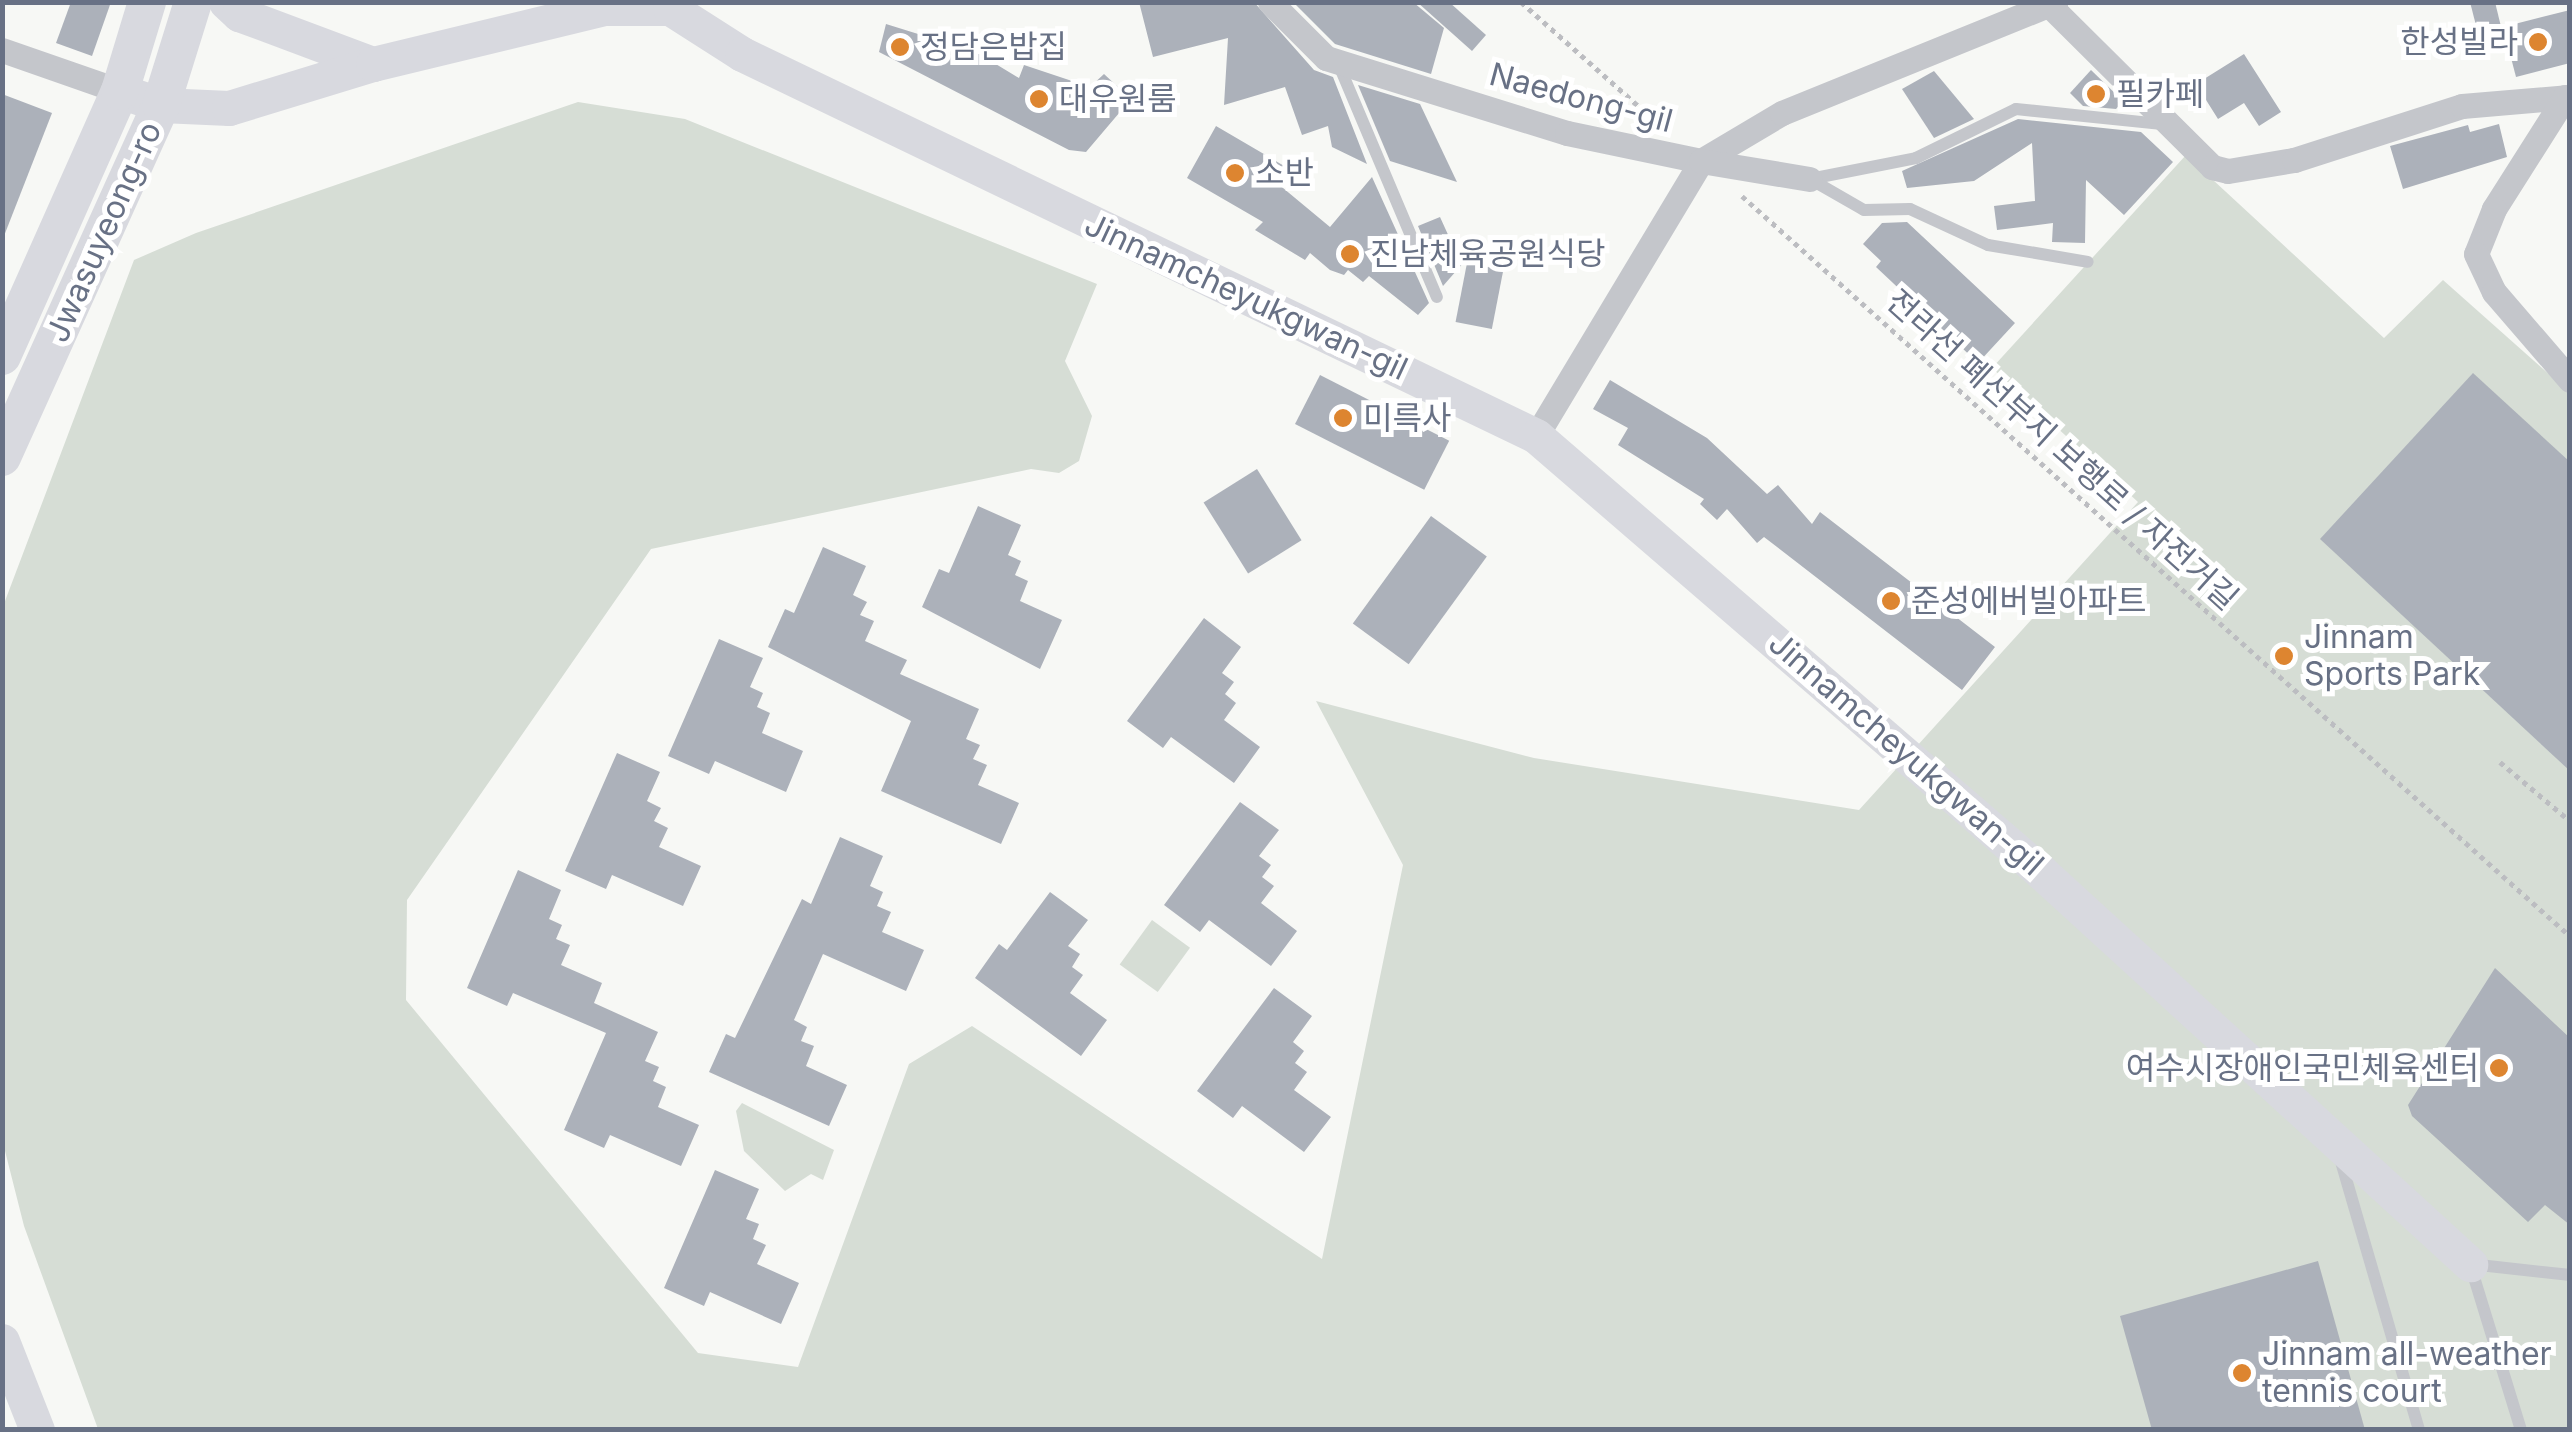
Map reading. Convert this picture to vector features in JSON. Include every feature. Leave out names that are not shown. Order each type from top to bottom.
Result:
[{"type":"main road","name":"Jwasuyeong-ro","points":[[2,356],[120,91],[147,2]]},
{"type":"main road","name":"Jwasuyeong-ro","points":[[2,456],[161,105],[193,2]]},
{"type":"street","points":[[226,2],[238,14],[372,64]]},
{"type":"street","name":"Naedong-gil","points":[[1270,2],[1314,48],[1336,61],[1567,133],[1701,161],[1782,113],[2053,4],[2212,167],[2240,171],[2462,106],[2567,97]]},
{"type":"street","name":"Jinnamcheyukgwan-gil","points":[[120,91],[161,105],[229,108],[372,64],[605,8],[672,5],[742,54],[1536,436],[2026,858],[2470,1264]]},
{"type":"street","points":[[2,50],[120,91]]},
{"type":"street","points":[[2567,97],[2494,209],[2476,254],[2494,292],[2570,380]]},
{"type":"street","points":[[1536,436],[1701,161],[1810,179]]},
{"type":"street","points":[[2,1341],[37,1430]]},
{"type":"lane","points":[[1336,61],[1436,297]]},
{"type":"lane","points":[[1810,179],[1932,152],[2016,109],[2170,125]]},
{"type":"lane","points":[[1810,179],[1864,210],[1910,209],[1988,245],[2088,262]]},
{"type":"lane","points":[[2334,1136],[2419,1430]]},
{"type":"lane","points":[[2521,1430],[2470,1264],[2570,1275]]},
{"type":"path","name":"전라선 폐선부지 보행로 / 자전거길","points":[[1521,2],[2570,936]]},
{"type":"path","points":[[2500,762],[2570,821]]},
{"type":"shaded area","points":[[578,102],[685,119],[1097,284],[1065,361],[1092,416],[1079,461],[1059,473],[1031,469],[651,549],[407,900],[406,1000],[698,1353],[798,1367],[909,1064],[972,1026],[1322,1259],[1403,865],[1316,701],[1534,758],[1859,810],[2138,502],[1992,368],[2186,155],[2384,338],[2443,280],[2569,392],[2569,1429],[98,1429],[24,1226],[3,1143],[2,609],[134,260],[196,233]]},
{"type":"shaded area","points":[[1152,920],[1190,948],[1158,992],[1120,964]]},
{"type":"shaded area","points":[[742,1103],[834,1150],[823,1180],[811,1174],[785,1191],[744,1151],[736,1111]]},
{"type":"building","points":[[71,2],[111,2],[92,56],[56,43]]},
{"type":"building","points":[[1139,2],[1254,2],[1314,70],[1333,77],[1367,164],[1332,147],[1328,126],[1302,135],[1285,87],[1224,105],[1228,38],[1153,57]]},
{"type":"building","points":[[1293,2],[1413,2],[1444,28],[1431,74],[1335,44]]},
{"type":"building","points":[[1417,2],[1449,2],[1486,35],[1472,51]]},
{"type":"building","points":[[2470,2],[2495,2],[2504,39],[2481,45]]},
{"type":"building","name":"한성빌라","points":[[2570,10],[2570,63],[2516,77],[2503,27]]},
{"type":"building","points":[[886,24],[976,52],[1019,78],[1024,65],[1090,87],[1104,74],[1131,99],[1086,152],[1069,150],[879,52]]},
{"type":"building","points":[[2244,54],[2281,112],[2259,126],[2244,103],[2218,119],[2196,84]]},
{"type":"building","points":[[2091,70],[2123,101],[2116,109],[2083,106],[2070,93]]},
{"type":"building","points":[[1934,71],[1974,119],[1934,138],[1902,89]]},
{"type":"building","points":[[1358,85],[1420,104],[1457,182],[1390,161]]},
{"type":"building","points":[[2,94],[52,113],[4,236],[2,235]]},
{"type":"building","points":[[2018,119],[2141,132],[2173,162],[2124,215],[2086,180],[2085,243],[2052,242],[2053,223],[1997,230],[1994,206],[2035,201],[2032,143],[1974,181],[1907,188],[1902,171]]},
{"type":"building","points":[[2499,124],[2507,157],[2403,189],[2390,146],[2468,125],[2470,132]]},
{"type":"building","points":[[1216,126],[1286,167],[1277,183],[1330,227],[1372,177],[1429,303],[1418,315],[1369,276],[1363,282],[1348,270],[1344,275],[1330,270],[1310,253],[1305,260],[1255,230],[1263,222],[1187,178]]},
{"type":"building","points":[[1440,217],[1450,239],[1446,258],[1464,262],[1443,286],[1418,226]]},
{"type":"building","points":[[1907,222],[2015,323],[1978,363],[1876,267],[1881,261],[1863,244],[1882,223]]},
{"type":"building","points":[[1467,263],[1503,270],[1492,329],[1456,322]]},
{"type":"building","points":[[2473,373],[2570,462],[2570,771],[2320,539]]},
{"type":"building","points":[[1320,375],[1449,441],[1424,490],[1295,424]]},
{"type":"building","points":[[1610,380],[1707,438],[1767,494],[1778,485],[1812,524],[1820,512],[1995,647],[1962,690],[1764,537],[1757,543],[1727,509],[1717,520],[1700,504],[1704,499],[1618,445],[1628,428],[1593,409]]},
{"type":"building","points":[[1257,469],[1302,540],[1248,574],[1204,502]]},
{"type":"building","points":[[978,506],[1021,525],[1008,555],[1021,561],[1015,575],[1028,581],[1020,601],[1062,620],[1040,669],[922,607],[939,569],[949,573]]},
{"type":"building","points":[[1431,516],[1487,557],[1409,664],[1353,624]]},
{"type":"building","points":[[823,547],[866,566],[853,595],[867,602],[860,615],[874,621],[865,641],[907,660],[900,674],[979,709],[966,739],[980,745],[973,759],[987,765],[978,785],[1019,803],[1001,844],[881,791],[911,721],[768,647],[785,609],[794,613]]},
{"type":"building","points":[[1204,618],[1241,647],[1222,673],[1234,682],[1225,694],[1236,703],[1224,720],[1260,747],[1234,783],[1171,737],[1163,748],[1127,721]]},
{"type":"building","points":[[719,639],[763,658],[750,687],[763,693],[757,707],[770,713],[762,733],[803,751],[786,792],[715,761],[709,774],[668,756]]},
{"type":"building","points":[[617,753],[660,772],[647,801],[661,808],[654,821],[668,828],[659,847],[701,866],[683,906],[612,875],[606,889],[565,871]]},
{"type":"building","points":[[1240,802],[1279,830],[1259,856],[1271,865],[1262,877],[1274,886],[1261,903],[1297,931],[1271,966],[1209,920],[1200,932],[1164,905]]},
{"type":"building","points":[[840,837],[883,856],[870,886],[883,892],[877,906],[891,912],[882,932],[924,950],[906,991],[823,954],[794,1020],[807,1027],[801,1041],[814,1046],[806,1066],[847,1085],[829,1126],[709,1072],[726,1034],[735,1038],[802,899],[811,904]]},
{"type":"building","points":[[518,870],[561,890],[549,919],[562,925],[556,939],[570,945],[561,965],[602,983],[594,1003],[658,1032],[645,1061],[659,1067],[653,1081],[666,1087],[658,1107],[699,1125],[681,1166],[610,1135],[604,1148],[564,1130],[606,1033],[513,993],[507,1006],[467,988]]},
{"type":"building","points":[[1050,892],[1088,920],[1068,946],[1080,954],[1072,967],[1083,975],[1070,993],[1107,1020],[1081,1056],[975,978],[999,944],[1007,950]]},
{"type":"building","name":"여수시장애인국민체육센터","points":[[2495,968],[2570,1038],[2570,1225],[2545,1205],[2528,1222],[2412,1116],[2408,1105]]},
{"type":"building","points":[[1274,988],[1312,1016],[1293,1042],[1304,1051],[1295,1063],[1307,1072],[1294,1090],[1331,1117],[1304,1152],[1242,1106],[1233,1118],[1197,1091]]},
{"type":"building","points":[[715,1170],[759,1189],[746,1219],[759,1224],[753,1239],[766,1245],[757,1264],[799,1283],[781,1324],[710,1292],[704,1306],[664,1288]]},
{"type":"building","name":"Jinnam all-weather tennis court","points":[[2318,1261],[2365,1430],[2152,1430],[2120,1316]]},
{"type":"place","name":"한성빌라","points":[[2538,42]]},
{"type":"place","name":"정담은밥집","points":[[900,47]]},
{"type":"place","name":"필카페","points":[[2096,94]]},
{"type":"place","name":"대우원룸","points":[[1039,99]]},
{"type":"place","name":"소반","points":[[1235,173]]},
{"type":"place","name":"진남체육공원식당","points":[[1350,254]]},
{"type":"place","name":"미륵사","points":[[1343,418]]},
{"type":"place","name":"준성에버빌아파트","points":[[1891,601]]},
{"type":"place","name":"Jinnam Sports Park","points":[[2284,656]]},
{"type":"place","name":"여수시장애인국민체육센터","points":[[2499,1068]]},
{"type":"place","name":"Jinnam all-weather tennis court","points":[[2242,1373]]}]
